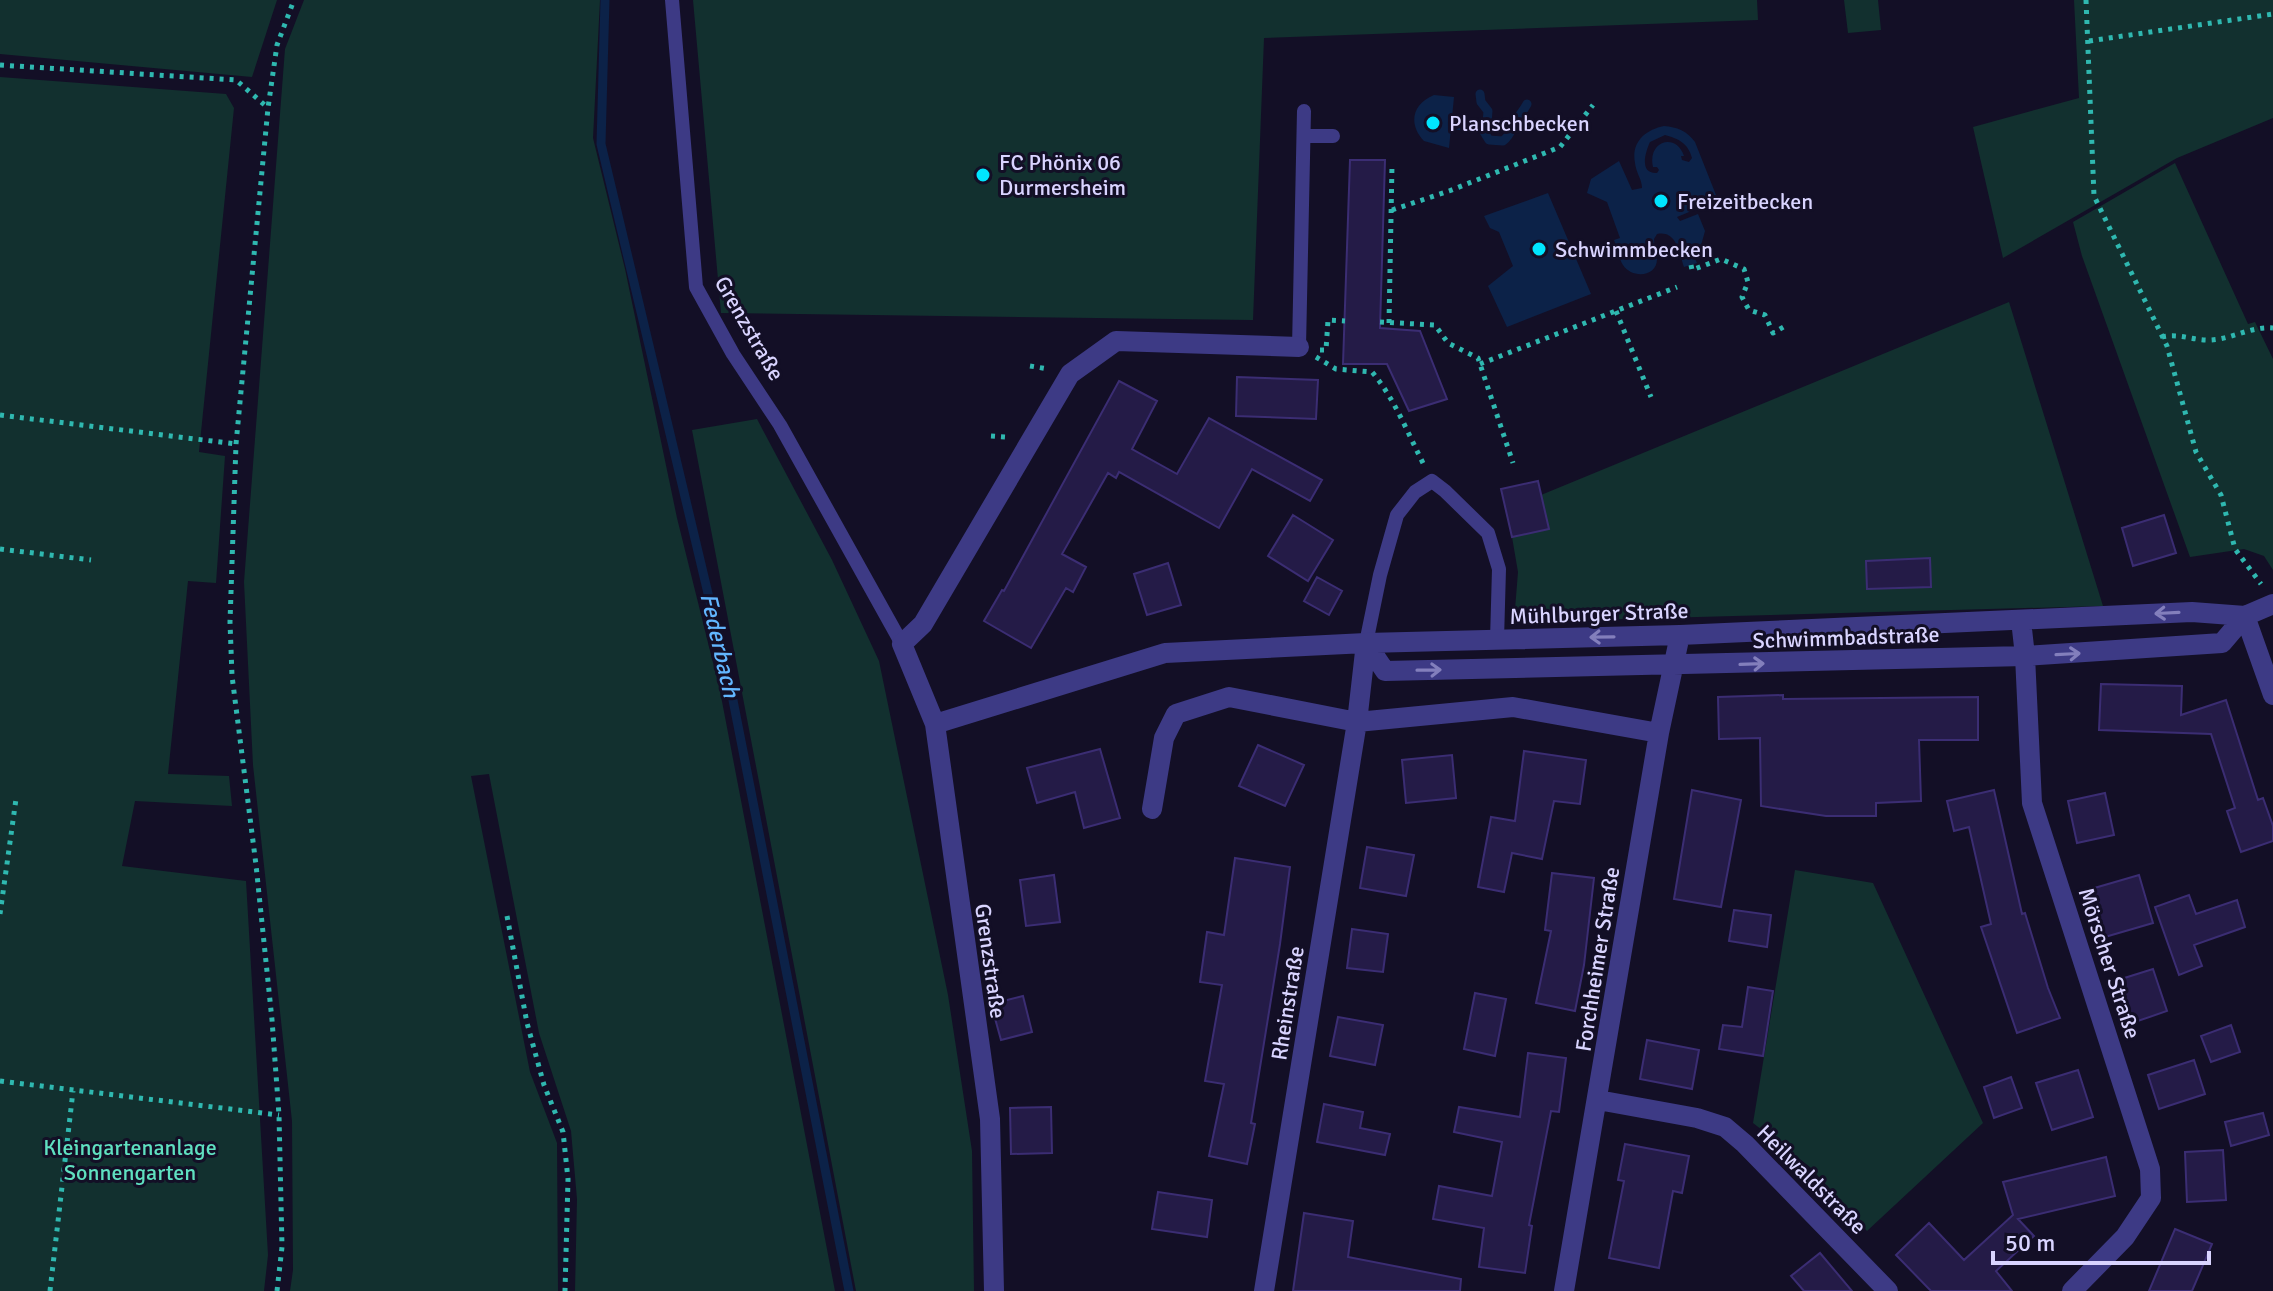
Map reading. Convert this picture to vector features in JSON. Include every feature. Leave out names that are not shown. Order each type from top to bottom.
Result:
[{"type":"street","points":[[902,644],[923,624],[1070,374],[1116,341],[1299,347]]},
{"type":"street","name":"Mühlburger Straße","points":[[935,724],[1165,653],[1366,643],[1680,635],[2192,612],[2245,616],[2269,598]]},
{"type":"street","points":[[2245,616],[2273,695]]},
{"type":"street","name":"Schwimmbadstraße","points":[[1366,643],[1385,671],[2025,656],[2222,643],[2245,616]]},
{"type":"street","name":"Mörscher Straße","points":[[2021,620],[2032,803],[2150,1169],[2151,1198],[2125,1237],[2072,1291]]},
{"type":"street","name":"Forchheimer Straße","points":[[1564,1291],[1659,733],[1680,635]]},
{"type":"street","name":"Rheinstraße","points":[[1264,1291],[1357,722],[1366,643]]},
{"type":"street","name":"Grenzstraße","points":[[902,644],[935,724],[990,1119],[994,1291]]},
{"type":"street","points":[[1152,809],[1164,738],[1176,714],[1229,697],[1357,722],[1513,707],[1659,733]]},
{"type":"street","name":"Heilwaldstraße","points":[[1598,1100],[1697,1118],[1725,1127],[1888,1291]]},
{"type":"lane","name":"Grenzstraße","points":[[672,0],[696,287],[733,354],[780,425],[902,644]]},
{"type":"lane","points":[[1299,347],[1304,111]]},
{"type":"lane","points":[[1304,136],[1333,136]]},
{"type":"lane","points":[[1366,643],[1397,515],[1415,492],[1432,481],[1488,533],[1499,569],[1497,640]]},
{"type":"path","points":[[277,1291],[282,1247],[279,1115],[256,865],[232,676],[230,622],[236,444],[268,108],[277,45],[294,0]]},
{"type":"path","points":[[2086,0],[2094,196],[2167,346],[2196,452],[2221,495],[2235,549],[2269,598]]},
{"type":"path","points":[[2089,41],[2273,14]]},
{"type":"path","points":[[0,65],[236,80],[268,108]]},
{"type":"path","points":[[1392,210],[1560,147],[1593,105]]},
{"type":"path","points":[[1389,323],[1392,164]]},
{"type":"path","points":[[1691,265],[1692,270],[1721,259],[1744,269],[1748,282],[1742,297],[1749,310],[1765,315],[1773,333],[1787,325]]},
{"type":"path","points":[[1480,364],[1677,287]]},
{"type":"path","points":[[1616,311],[1651,397]]},
{"type":"path","points":[[1299,347],[1326,350],[1328,320],[1345,321]]},
{"type":"path","points":[[1380,322],[1435,325],[1448,343],[1478,358],[1513,463]]},
{"type":"path","points":[[2162,337],[2173,334],[2209,340],[2258,327],[2273,328]]},
{"type":"path","points":[[1299,347],[1336,369],[1372,372],[1397,410],[1432,481]]},
{"type":"path","points":[[0,415],[236,444]]},
{"type":"path","points":[[0,549],[91,560]]},
{"type":"path","points":[[0,914],[16,799]]},
{"type":"path","points":[[507,916],[531,1036],[544,1085],[563,1132],[568,1179],[565,1291]]},
{"type":"path","points":[[0,1081],[279,1115]]},
{"type":"path","points":[[50,1291],[73,1091]]},
{"type":"green space","points":[[0,0],[277,0],[252,77],[0,54]]},
{"type":"green space","points":[[304,0],[600,0],[593,138],[625,269],[677,518],[720,691],[835,1291],[575,1291],[577,1199],[571,1131],[539,1033],[489,774],[471,776],[530,1072],[557,1143],[558,1291],[290,1291],[293,1270],[292,1121],[253,765],[244,582],[285,49]]},
{"type":"green space","name":"FC Phönix 06 Durmersheim","points":[[693,0],[1757,0],[1758,20],[1264,38],[1253,320],[721,313]]},
{"type":"green space","points":[[1844,0],[1878,0],[1881,30],[1848,33]]},
{"type":"green space","points":[[2074,0],[2273,0],[2273,118],[2177,158],[2003,258],[1973,127],[2079,98]]},
{"type":"green space","name":"Kleingartenanlage Sonnengarten","points":[[0,77],[226,94],[234,108],[199,452],[225,456],[216,583],[188,581],[168,774],[229,776],[232,806],[135,801],[122,866],[246,881],[268,1255],[264,1291],[0,1291]]},
{"type":"green space","points":[[2175,163],[2248,324],[2255,322],[2273,359],[2273,570],[2264,556],[2244,549],[2190,557],[2082,256],[2073,222]]},
{"type":"green space","points":[[2009,302],[2103,606],[1514,622],[1518,572],[1512,537],[1549,529],[1541,495]]},
{"type":"green space","points":[[757,419],[832,560],[879,661],[948,995],[972,1151],[974,1291],[856,1291],[692,430]]},
{"type":"green space","points":[[1795,870],[1873,883],[1983,1123],[1867,1231],[1810,1167],[1753,1123]]},
{"type":"water","name":"Planschbecken","points":[[1434,95],[1454,97],[1449,148],[1424,141],[1414,121],[1417,109]]},
{"type":"water","name":"Freizeitbecken","points":[[1657,128],[1677,129],[1692,138],[1718,200],[1677,217],[1680,221],[1698,214],[1705,231],[1700,249],[1692,252],[1697,263],[1684,267],[1673,239],[1657,234],[1654,239],[1656,265],[1649,272],[1638,274],[1627,270],[1620,260],[1614,240],[1620,238],[1607,202],[1587,193],[1591,179],[1619,161],[1632,190],[1642,188],[1635,149],[1645,134]],"holes":[[[1665,135],[1685,145],[1692,158],[1689,162],[1682,160],[1681,156],[1684,156],[1675,144],[1663,143],[1654,151],[1652,158],[1653,167],[1659,170],[1657,173],[1651,172],[1646,167],[1646,152],[1650,142]]]},
{"type":"water","name":"Schwimmbecken","points":[[1548,193],[1591,294],[1507,327],[1488,286],[1513,266],[1499,232],[1490,228],[1484,216]]},
{"type":"building","points":[[1350,160],[1385,160],[1380,328],[1420,331],[1447,399],[1409,411],[1387,364],[1343,364]]},
{"type":"building","points":[[1237,377],[1318,380],[1316,419],[1236,416]]},
{"type":"building","points":[[1119,381],[1157,401],[1132,449],[1177,474],[1209,418],[1322,480],[1310,501],[1252,469],[1219,528],[1119,472],[1116,478],[1108,473],[1062,554],[1086,567],[1073,592],[1066,588],[1031,648],[984,621],[1004,591]]},
{"type":"building","points":[[1538,481],[1549,529],[1512,537],[1501,489]]},
{"type":"building","points":[[1293,515],[1333,540],[1308,581],[1268,556]]},
{"type":"building","points":[[2164,515],[2176,553],[2133,566],[2122,528]]},
{"type":"building","points":[[1930,558],[1931,587],[1867,589],[1866,561]]},
{"type":"building","points":[[1168,563],[1181,605],[1147,615],[1134,574]]},
{"type":"building","points":[[1317,577],[1342,591],[1329,615],[1304,601]]},
{"type":"building","points":[[2101,684],[2182,686],[2181,715],[2226,700],[2258,800],[2263,798],[2273,826],[2273,841],[2241,852],[2227,811],[2235,808],[2211,734],[2099,730]]},
{"type":"building","points":[[1783,695],[1783,699],[1978,697],[1978,740],[1919,740],[1921,801],[1876,803],[1876,816],[1826,816],[1761,806],[1760,738],[1719,739],[1718,697]]},
{"type":"building","points":[[1258,745],[1304,765],[1285,806],[1239,786]]},
{"type":"building","points":[[1100,749],[1120,818],[1084,828],[1075,792],[1037,803],[1027,768]]},
{"type":"building","points":[[1524,751],[1586,760],[1580,804],[1554,801],[1542,859],[1512,853],[1504,892],[1478,887],[1491,817],[1515,821]]},
{"type":"building","points":[[1452,755],[1456,798],[1406,803],[1402,760]]},
{"type":"building","points":[[1692,790],[1741,800],[1721,907],[1674,899]]},
{"type":"building","points":[[1994,790],[2022,914],[2025,913],[2060,1018],[2017,1033],[1981,927],[1991,924],[1969,827],[1954,831],[1947,801]]},
{"type":"building","points":[[2105,793],[2114,835],[2077,843],[2068,801]]},
{"type":"building","points":[[1367,847],[1414,855],[1406,896],[1360,888]]},
{"type":"building","points":[[1235,858],[1290,867],[1247,1164],[1209,1156],[1224,1084],[1205,1081],[1222,985],[1200,982],[1207,932],[1224,935]]},
{"type":"building","points":[[1552,873],[1594,878],[1584,965],[1575,1011],[1536,1003],[1551,931],[1545,930]]},
{"type":"building","points":[[1054,875],[1060,922],[1026,926],[1020,880]]},
{"type":"building","points":[[2139,875],[2153,923],[2105,937],[2091,889]]},
{"type":"building","points":[[2189,895],[2196,914],[2237,900],[2245,927],[2194,945],[2202,966],[2179,975],[2155,907]]},
{"type":"building","points":[[1734,910],[1771,915],[1767,947],[1729,941]]},
{"type":"building","points":[[1352,929],[1388,934],[1383,972],[1347,968]]},
{"type":"building","points":[[2153,969],[2167,1011],[2132,1023],[2118,980]]},
{"type":"building","points":[[1748,987],[1773,991],[1763,1056],[1719,1049],[1723,1025],[1742,1027]]},
{"type":"building","points":[[1475,993],[1506,999],[1495,1056],[1464,1049]]},
{"type":"building","points":[[1023,996],[1032,1032],[1001,1040],[991,1004]]},
{"type":"building","points":[[1338,1017],[1383,1025],[1375,1065],[1330,1056]]},
{"type":"building","points":[[2231,1025],[2240,1052],[2211,1062],[2201,1036]]},
{"type":"building","points":[[1647,1040],[1699,1050],[1692,1089],[1640,1079]]},
{"type":"building","points":[[1528,1053],[1566,1058],[1559,1112],[1551,1111],[1529,1225],[1532,1226],[1525,1273],[1479,1267],[1484,1228],[1433,1219],[1439,1186],[1492,1196],[1502,1142],[1454,1132],[1459,1107],[1520,1117]]},
{"type":"building","points":[[2194,1060],[2205,1094],[2159,1109],[2148,1075]]},
{"type":"building","points":[[2078,1070],[2093,1117],[2052,1130],[2036,1083]]},
{"type":"building","points":[[2011,1077],[2022,1108],[1994,1118],[1984,1087]]},
{"type":"building","points":[[1324,1104],[1363,1112],[1360,1128],[1390,1134],[1385,1155],[1317,1142]]},
{"type":"building","points":[[1051,1107],[1052,1153],[1011,1154],[1010,1108]]},
{"type":"building","points":[[2263,1113],[2269,1135],[2231,1146],[2225,1122]]},
{"type":"building","points":[[1625,1144],[1689,1156],[1682,1193],[1673,1191],[1659,1268],[1609,1258],[1624,1181],[1618,1180]]},
{"type":"building","points":[[2223,1150],[2226,1200],[2187,1202],[2185,1152]]},
{"type":"building","points":[[2106,1157],[2115,1196],[2018,1219],[2034,1236],[1996,1271],[2012,1291],[1931,1291],[1896,1255],[1929,1223],[1964,1260],[2013,1215],[2003,1182]]},
{"type":"building","points":[[1158,1192],[1212,1200],[1207,1237],[1152,1229]]},
{"type":"building","points":[[1304,1213],[1353,1221],[1348,1257],[1461,1279],[1460,1291],[1293,1291]]},
{"type":"building","points":[[2175,1229],[2212,1244],[2192,1291],[2149,1291]]},
{"type":"building","points":[[1820,1253],[1852,1291],[1804,1291],[1791,1276]]},
{"type":"waterway","name":"Federbach","points":[[605,0],[601,144],[731,690],[849,1291]]},
{"type":"waterway","points":[[1452,124],[1475,127],[1487,123],[1488,111],[1481,102],[1480,94]]},
{"type":"waterway","points":[[1481,127],[1489,140],[1503,141],[1527,104]]},
{"type":"place","name":"Planschbecken","points":[[1433,123]]},
{"type":"place","name":"FC Phönix 06 Durmersheim","points":[[983,175]]},
{"type":"place","name":"Freizeitbecken","points":[[1661,201]]},
{"type":"place","name":"Schwimmbecken","points":[[1539,249]]}]
